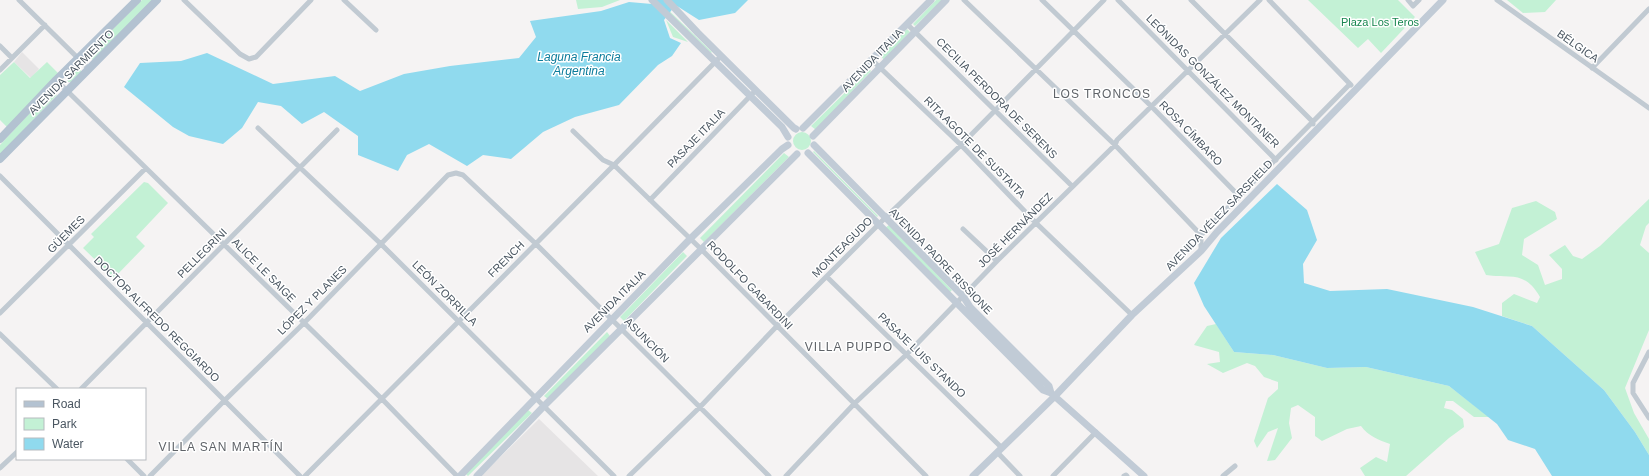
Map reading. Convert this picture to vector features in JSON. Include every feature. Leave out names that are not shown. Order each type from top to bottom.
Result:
[{"type":"main road","name":"AVENIDA SARMIENTO","points":[[0,139],[56,80],[137,0]]},
{"type":"main road","name":"AVENIDA SARMIENTO","points":[[0,159],[157,0]]},
{"type":"main road","points":[[653,1],[782,127],[788,137],[788,145],[792,151],[798,154],[808,153],[814,145],[813,136],[808,130],[794,128],[667,0]]},
{"type":"main road","name":"AVENIDA ITALIA","points":[[800,129],[872,60],[931,0]]},
{"type":"main road","name":"AVENIDA ITALIA","points":[[813,136],[946,0]]},
{"type":"main road","name":"AVENIDA VÉLEZ SARSFIELD","points":[[973,476],[1132,315],[1201,251],[1217,232],[1443,0]]},
{"type":"main road","points":[[788,137],[792,132],[800,129]]},
{"type":"main road","name":"AVENIDA ITALIA","points":[[458,476],[690,239],[782,149],[788,145]]},
{"type":"main road","name":"AVENIDA PADRE RISSIONE","points":[[814,145],[963,296],[970,307],[1049,386],[1053,394]]},
{"type":"main road","name":"AVENIDA PADRE RISSIONE","points":[[808,153],[1043,390],[1053,394],[1096,432],[1140,475]]},
{"type":"main road","points":[[477,476],[544,406],[798,154]]},
{"type":"street","points":[[19,0],[89,69]]},
{"type":"street","points":[[184,0],[240,54],[249,59],[256,57],[311,0]]},
{"type":"street","points":[[344,0],[376,30]]},
{"type":"street","points":[[964,0],[1116,145],[1201,235],[1201,251]]},
{"type":"street","name":"ROSA CÍMBARO","points":[[1042,0],[1151,106],[1239,196]]},
{"type":"street","name":"MONTEAGUDO","points":[[629,476],[700,407],[776,327],[885,218],[961,146],[994,110],[1104,0]]},
{"type":"street","name":"LEÓNIDAS GONZÁLEZ MONTANER","points":[[1118,0],[1276,160]]},
{"type":"street","points":[[1191,0],[1313,122],[1312,128],[1315,132]]},
{"type":"street","name":"JOSÉ HERNÁNDEZ","points":[[786,476],[855,403],[907,354],[1072,186],[1116,145],[1117,140],[1224,33],[1260,0]]},
{"type":"street","points":[[1269,0],[1357,90]]},
{"type":"street","points":[[1408,0],[1413,6],[1419,0]]},
{"type":"street","name":"BÉLGICA","points":[[1497,0],[1649,108]]},
{"type":"street","points":[[1592,68],[1649,9]]},
{"type":"street","name":"CECILIA PERDORA DE SERENS","points":[[906,24],[1072,186]]},
{"type":"street","points":[[0,70],[45,25]]},
{"type":"street","points":[[0,46],[12,58]]},
{"type":"street","name":"FRENCH","points":[[305,476],[721,56]]},
{"type":"street","name":"RITA AGOTE DE SUSTAITA","points":[[872,60],[961,146],[1036,223],[1132,315]]},
{"type":"street","name":"ALICE LE SAIGE","points":[[56,80],[382,399],[458,476]]},
{"type":"street","name":"AVENIDA VÉLEZ SARSFIELD","points":[[1201,235],[1350,84]]},
{"type":"street","name":"PASAJE ITALIA","points":[[650,200],[756,90]]},
{"type":"street","name":"LEÓN ZORRILLA","points":[[258,128],[381,244],[614,476]]},
{"type":"street","name":"PELLEGRINI","points":[[82,388],[337,130]]},
{"type":"street","name":"RODOLFO GABARDINI","points":[[573,131],[603,160],[614,165],[702,250],[776,327],[855,403],[926,476]]},
{"type":"street","name":"GÜEMES","points":[[0,313],[146,168]]},
{"type":"street","name":"ASUNCIÓN","points":[[456,173],[463,175],[536,244],[769,476]]},
{"type":"street","name":"LÓPEZ Y PLANES","points":[[150,476],[304,323],[448,175],[456,173]]},
{"type":"street","name":"DOCTOR ALFREDO REGGIARDO","points":[[0,176],[68,246],[300,476]]},
{"type":"street","points":[[963,229],[997,261]]},
{"type":"street","name":"PASAJE LUIS STANDO","points":[[827,277],[907,354],[1000,450],[1020,476]]},
{"type":"street","points":[[0,334],[56,388]]},
{"type":"street","points":[[1649,352],[1634,383],[1633,394],[1649,418]]},
{"type":"street","points":[[1053,476],[1096,432]]},
{"type":"street","points":[[0,468],[16,453]]},
{"type":"street","points":[[128,460],[144,476]]},
{"type":"street","points":[[1224,476],[1235,466]]},
{"type":"shaded area","points":[[22,52],[39,69],[31,78],[14,62]]},
{"type":"shaded area","points":[[539,419],[598,476],[481,476]]},
{"type":"green space","points":[[142,0],[153,0],[93,60],[87,55]]},
{"type":"green space","points":[[576,0],[620,0],[602,7],[578,9]]},
{"type":"green space","points":[[656,0],[658,0],[712,52],[711,53]]},
{"type":"green space","points":[[936,0],[942,0],[915,26],[913,24]]},
{"type":"green space","name":"Plaza Los Teros","points":[[1308,0],[1398,0],[1415,17],[1381,53],[1368,39],[1358,48]]},
{"type":"green space","points":[[1507,0],[1556,0],[1545,12],[1523,13]]},
{"type":"green space","points":[[666,20],[688,42],[673,37]]},
{"type":"green space","points":[[907,29],[910,32],[884,60],[881,56]]},
{"type":"green space","points":[[14,62],[30,78],[47,62],[59,74],[7,127],[0,120],[0,75]]},
{"type":"green space","points":[[76,67],[78,67],[82,72],[71,82],[68,82],[66,78]]},
{"type":"green space","points":[[869,69],[871,71],[816,130],[811,126]]},
{"type":"green space","points":[[51,90],[57,95],[0,155],[0,145]]},
{"type":"green space","points":[[802,132],[808,135],[811,141],[808,147],[802,150],[796,147],[793,141],[796,135]]},
{"type":"green space","points":[[814,151],[878,216],[877,217],[813,152]]},
{"type":"green space","points":[[784,153],[789,157],[704,242],[700,238]]},
{"type":"green space","points":[[144,182],[148,183],[168,203],[136,237],[145,246],[114,278],[83,248],[94,237],[91,234]]},
{"type":"green space","points":[[1649,199],[1649,223],[1646,226],[1640,245],[1649,253],[1649,330],[1625,388],[1634,413],[1649,439],[1649,455],[1635,432],[1604,390],[1532,326],[1502,316],[1502,303],[1514,294],[1537,303],[1540,297],[1534,288],[1523,279],[1517,277],[1486,275],[1475,252],[1499,244],[1512,208],[1536,201],[1555,212],[1557,219],[1524,239],[1522,255],[1538,265],[1545,285],[1562,279],[1562,269],[1549,255],[1565,245],[1573,256],[1582,259],[1600,246]]},
{"type":"green space","points":[[889,225],[952,290],[950,292],[885,228]]},
{"type":"green space","points":[[683,252],[687,256],[624,321],[620,317]]},
{"type":"green space","points":[[1216,324],[1234,352],[1273,355],[1327,368],[1366,367],[1449,386],[1489,417],[1474,417],[1453,401],[1446,401],[1444,408],[1452,410],[1463,419],[1464,427],[1449,438],[1406,476],[1365,476],[1360,468],[1376,457],[1387,462],[1390,444],[1370,435],[1361,426],[1347,429],[1322,441],[1315,436],[1315,417],[1298,405],[1291,408],[1289,423],[1292,438],[1275,460],[1267,461],[1278,428],[1268,432],[1257,448],[1254,441],[1268,398],[1278,389],[1278,382],[1264,377],[1255,366],[1247,363],[1223,373],[1207,364],[1220,362],[1219,352],[1194,345],[1207,326]]},
{"type":"green space","points":[[607,332],[610,336],[548,399],[544,396]]},
{"type":"green space","points":[[528,410],[532,413],[468,476],[465,473]]},
{"type":"water","name":"Laguna Francia Argentina","points":[[657,0],[748,0],[735,13],[699,20],[677,6],[674,7],[664,20],[670,38],[681,43],[672,56],[658,65],[619,105],[575,117],[543,132],[511,159],[483,155],[467,166],[429,144],[407,155],[398,171],[358,155],[358,136],[324,112],[302,124],[281,106],[258,102],[242,128],[223,144],[189,136],[173,127],[124,87],[140,63],[181,61],[207,53],[273,84],[335,76],[360,91],[404,74],[450,66],[519,58],[536,37],[530,21],[601,11],[629,2],[652,4]]},
{"type":"water","points":[[1277,184],[1307,210],[1317,240],[1303,264],[1304,283],[1330,291],[1387,289],[1473,307],[1532,326],[1604,390],[1635,432],[1649,455],[1649,476],[1552,476],[1535,449],[1508,440],[1497,424],[1449,386],[1366,367],[1327,368],[1273,355],[1234,352],[1204,306],[1194,283],[1221,238]]},
{"type":"district","name":"LOS TRONCOS","points":[[1102,94]]},
{"type":"district","name":"VILLA PUPPO","points":[[849,347]]},
{"type":"district","name":"VILLA SAN MARTÍN","points":[[221,447]]}]
